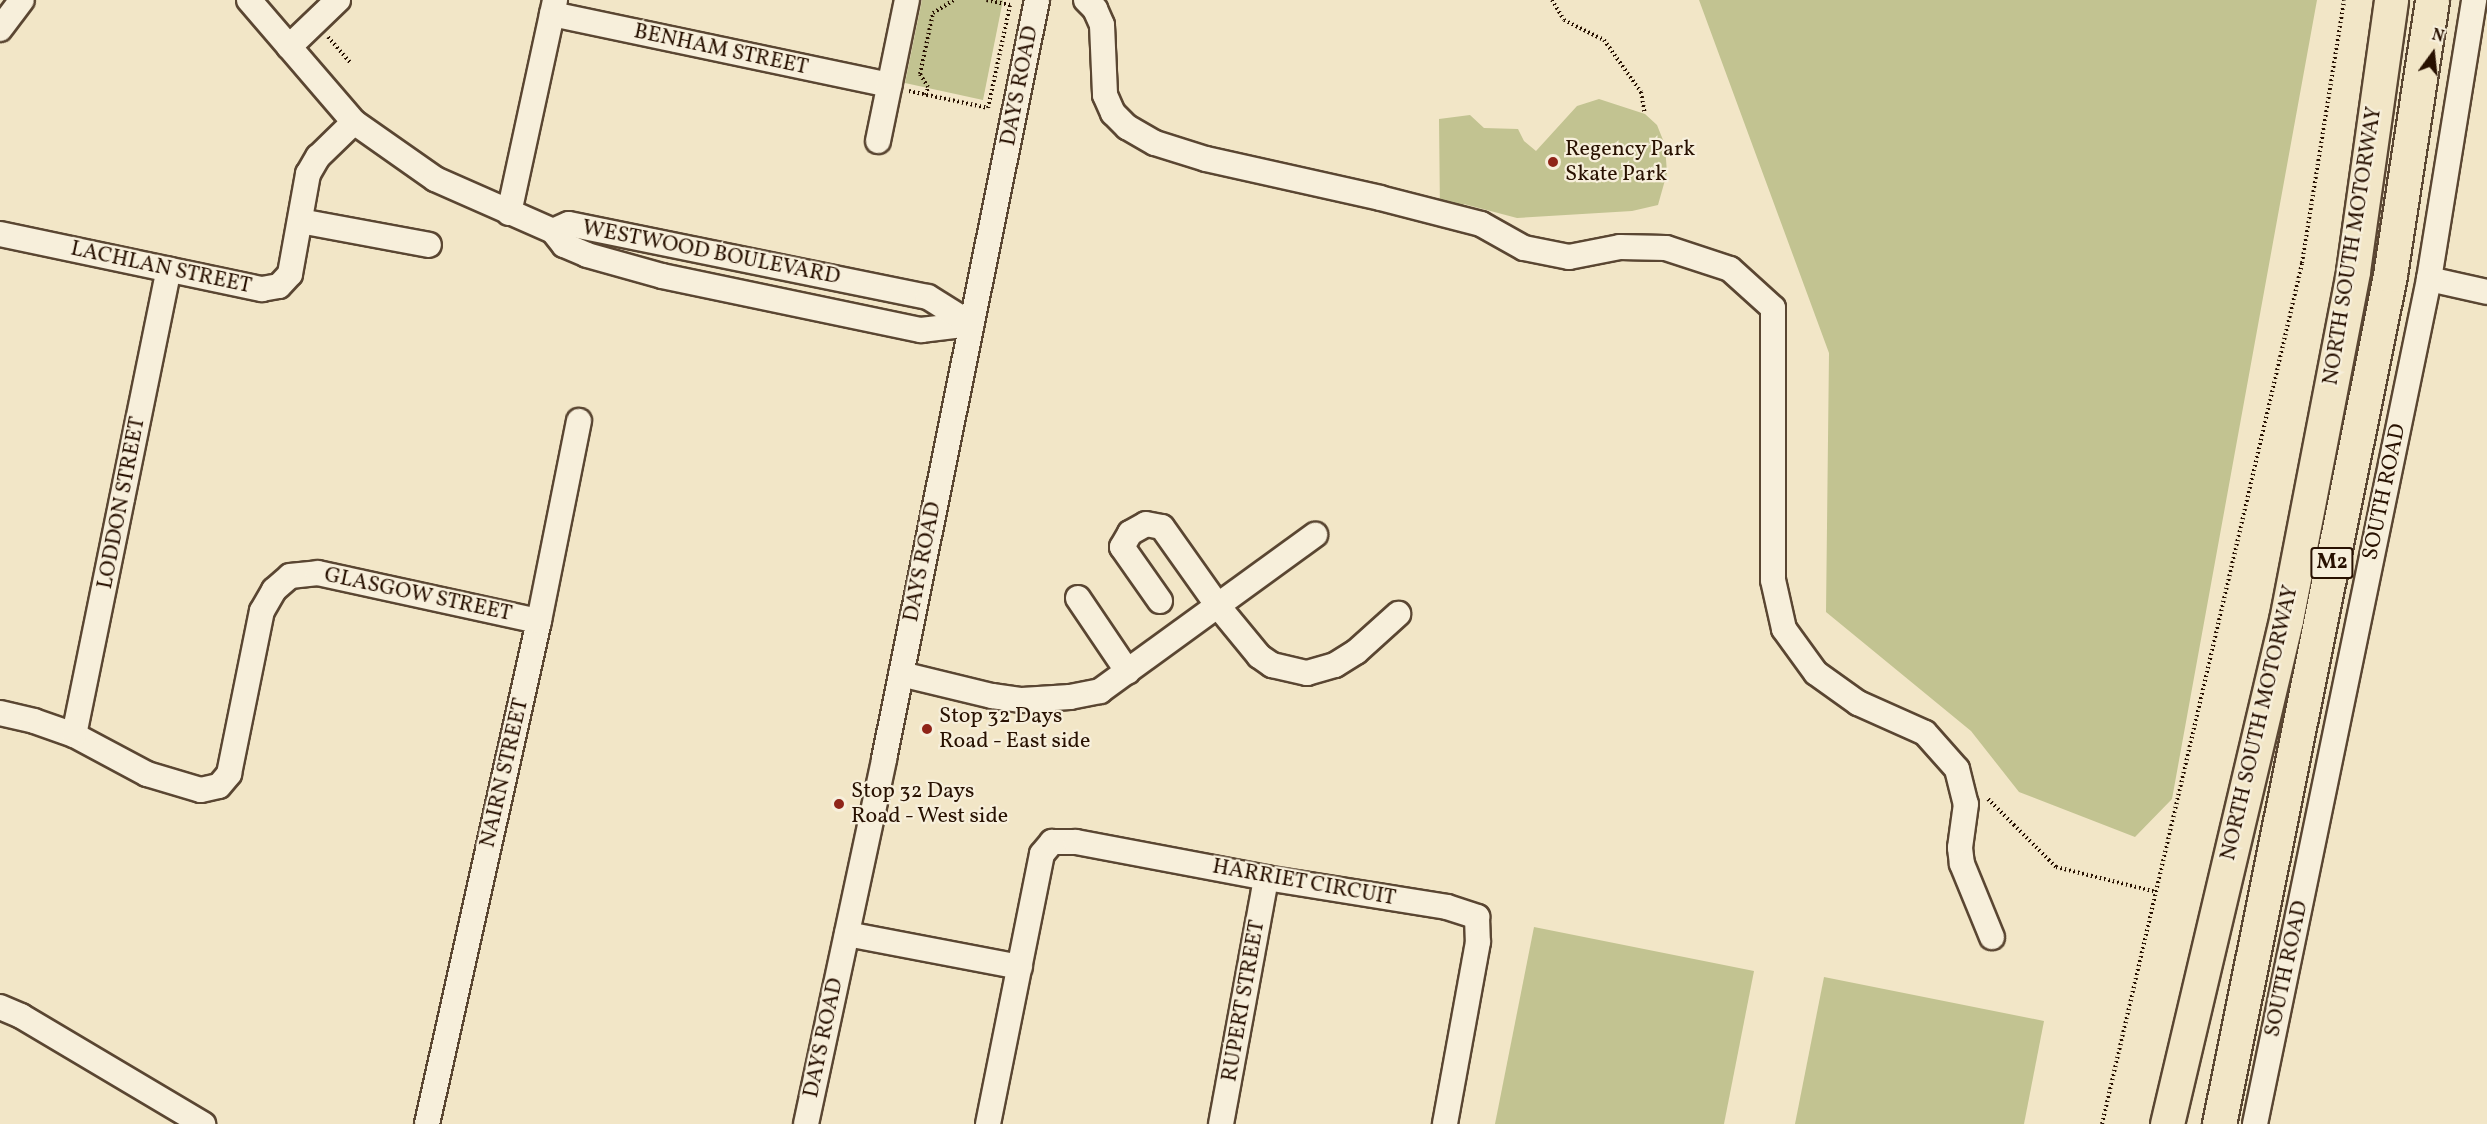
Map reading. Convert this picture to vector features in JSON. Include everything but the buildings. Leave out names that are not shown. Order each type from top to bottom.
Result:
[{"type":"highway","name":"NORTH SOUTH MOTORWAY","points":[[2167,1124],[2286,620],[2353,271],[2391,0]]},
{"type":"highway","name":"NORTH SOUTH MOTORWAY","points":[[2219,1124],[2390,275],[2432,0]]},
{"type":"street","points":[[249,0],[354,122],[435,179],[553,231]]},
{"type":"street","points":[[289,47],[338,0]]},
{"type":"street","points":[[878,141],[897,88],[907,0]]},
{"type":"street","name":"DAYS ROAD","points":[[806,1124],[901,674],[1037,0]]},
{"type":"street","points":[[1086,0],[1095,9],[1102,25],[1105,95],[1113,113],[1127,127],[1155,143],[1206,159],[1380,198],[1481,224],[1524,248],[1569,257],[1620,247],[1666,248],[1730,269],[1773,308],[1773,580],[1784,629],[1816,673],[1858,703],[1925,733],[1958,769],[1966,804],[1960,848],[1962,864],[1992,937]]},
{"type":"street","name":"SOUTH ROAD","points":[[2255,1124],[2429,279],[2474,0]]},
{"type":"street","points":[[509,213],[553,7]]},
{"type":"street","name":"BENHAM STREET","points":[[553,7],[897,88]]},
{"type":"street","name":"LACHLAN STREET","points":[[0,234],[262,289],[279,286],[290,274],[308,174],[318,157],[354,122]]},
{"type":"street","points":[[300,221],[429,245]]},
{"type":"street","name":"WESTWOOD BOULEVARD","points":[[569,224],[928,297],[971,324],[921,330],[716,288],[619,264],[564,245],[553,231],[569,224]]},
{"type":"street","name":"LODDON STREET","points":[[74,735],[169,270]]},
{"type":"street","points":[[2429,279],[2487,292]]},
{"type":"street","name":"WESTWOOD BOULEVARD","points":[[862,318],[870,308],[872,286]]},
{"type":"street","name":"NAIRN STREET","points":[[427,1124],[539,621],[579,421]]},
{"type":"street","points":[[1160,601],[1122,547],[1130,533],[1146,524],[1162,527],[1218,606],[1259,656],[1272,665],[1307,673],[1335,666],[1356,652],[1398,614]]},
{"type":"street","points":[[901,674],[992,696],[1022,700],[1070,697],[1100,691],[1316,535]]},
{"type":"street","name":"GLASGOW STREET","points":[[0,713],[34,721],[74,735],[147,774],[201,790],[219,786],[230,774],[262,611],[274,590],[290,576],[318,573],[539,621]]},
{"type":"street","points":[[1078,598],[1128,672]]},
{"type":"street","name":"HARRIET CIRCUIT","points":[[988,1124],[1042,854],[1052,842],[1076,842],[1266,878],[1447,907],[1477,917],[1478,942],[1445,1124]]},
{"type":"street","name":"RUPERT STREET","points":[[1221,1124],[1266,878]]},
{"type":"street","points":[[847,934],[1020,967]]},
{"type":"street","points":[[0,1007],[21,1016],[168,1115],[203,1124]]},
{"type":"path","points":[[926,95],[927,87],[920,74],[933,13],[954,0]]},
{"type":"path","points":[[897,88],[988,108],[1010,5],[987,0]]},
{"type":"path","points":[[1552,0],[1564,20],[1604,40],[1641,92],[1645,114]]},
{"type":"path","points":[[2102,1124],[2302,263],[2344,0]]},
{"type":"path","points":[[1958,769],[2056,867],[2156,892]]},
{"type":"green space","points":[[922,0],[1003,0],[983,100],[905,83]]},
{"type":"green space","points":[[1699,0],[2317,0],[2172,799],[2135,837],[2019,792],[1971,731],[1826,612],[1829,353]]},
{"type":"green space","name":"Regency Park Skate Park","points":[[1599,99],[1645,114],[1657,125],[1665,145],[1667,173],[1658,205],[1632,211],[1517,218],[1464,204],[1454,217],[1440,213],[1439,119],[1470,115],[1484,128],[1518,129],[1524,141],[1536,151],[1577,106]]},
{"type":"green space","points":[[1534,927],[1754,971],[1724,1124],[1495,1124]]},
{"type":"green space","points":[[1824,977],[2044,1021],[2024,1124],[1795,1124]]},
{"type":"place","name":"Regency Park Skate Park","points":[[1553,162]]},
{"type":"place","name":"Stop 32 Days Road - East side","points":[[927,729]]},
{"type":"place","name":"Stop 32 Days Road - West side","points":[[839,804]]}]
